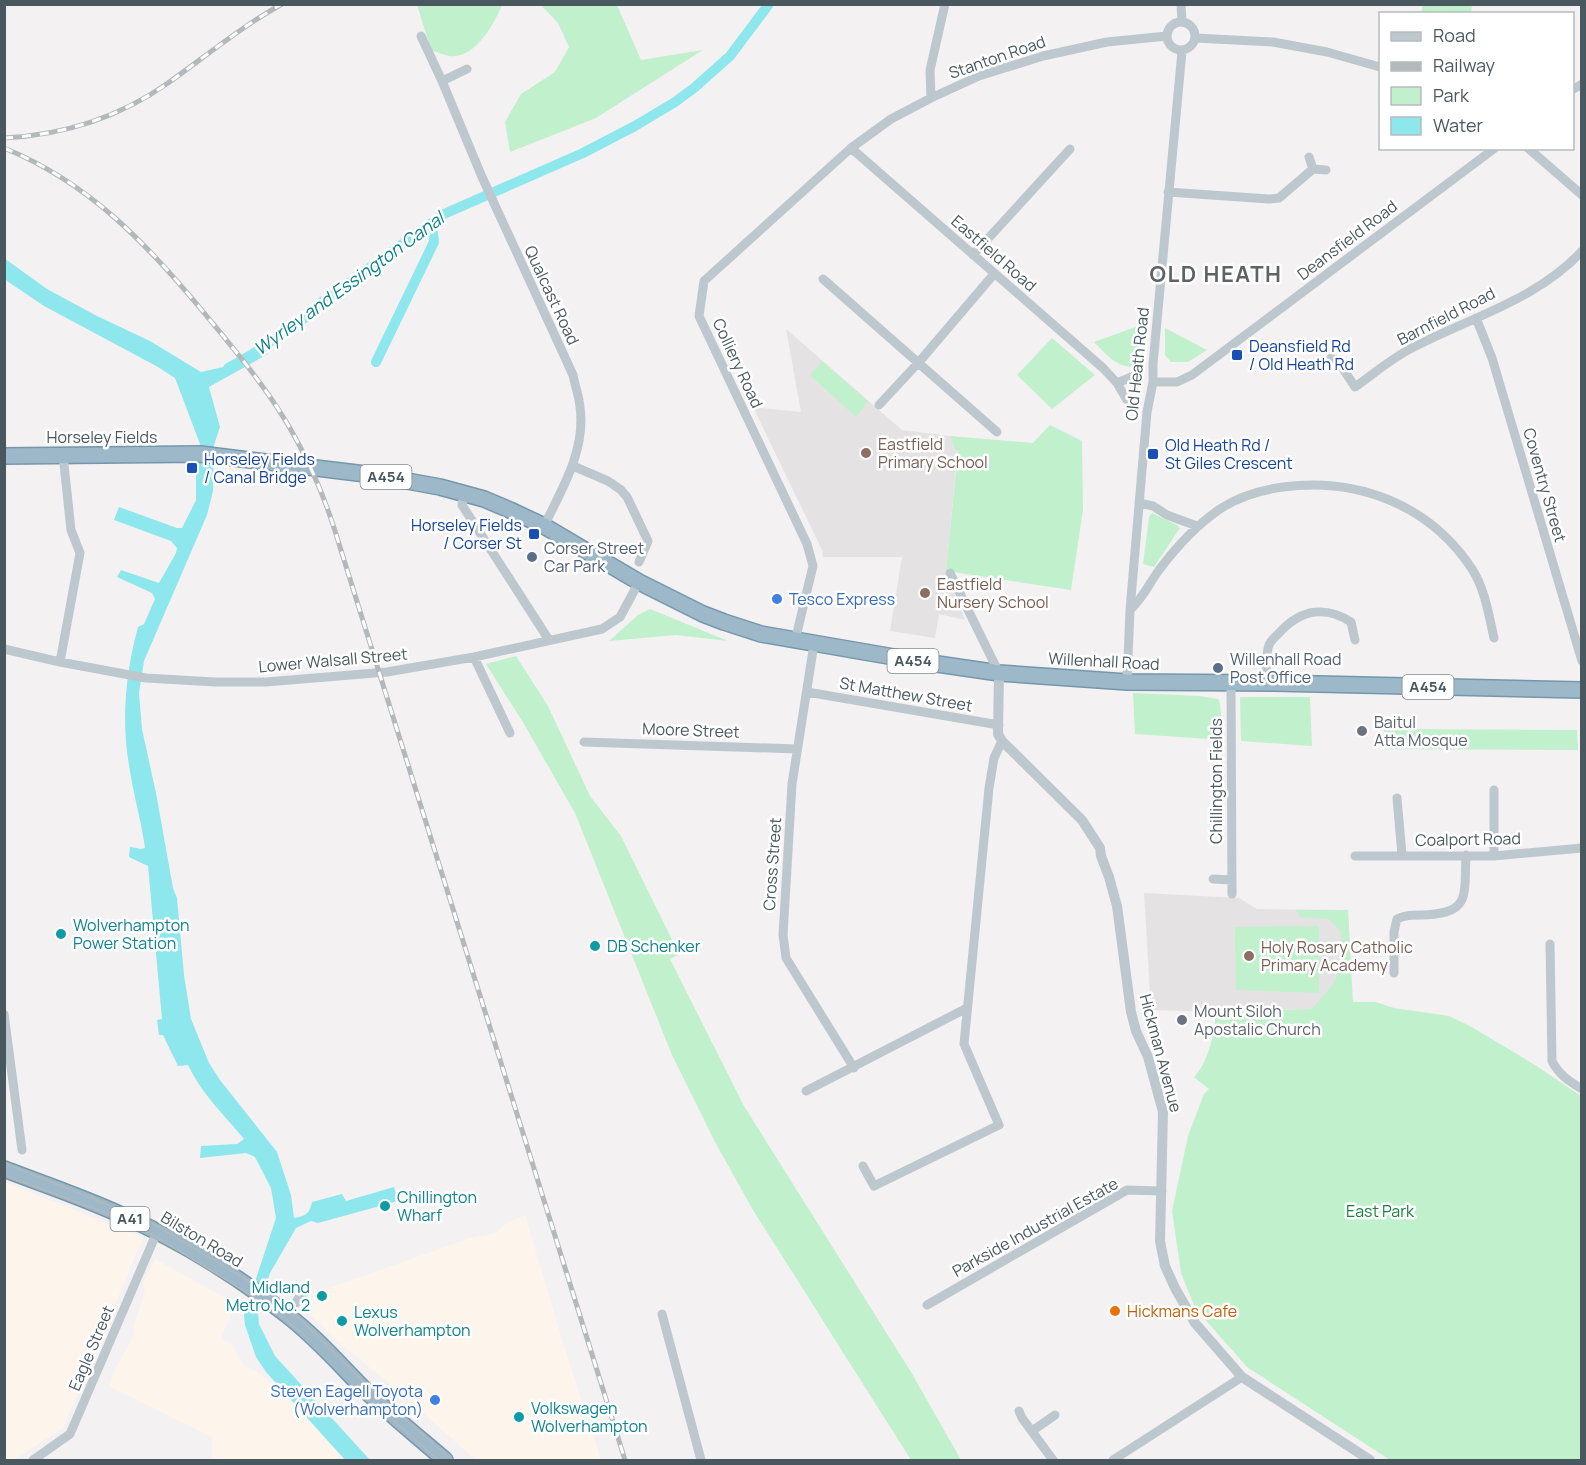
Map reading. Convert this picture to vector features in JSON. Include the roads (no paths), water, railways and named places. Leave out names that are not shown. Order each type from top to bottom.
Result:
[{"type":"highway","name":"Horseley Fields","points":[[4,456],[200,454],[406,480],[464,493]]},
{"type":"highway","name":"A454","points":[[464,493],[510,510],[544,526],[639,582]]},
{"type":"highway","name":"Willenhall Road","points":[[639,582],[703,614],[761,634],[999,673],[1127,682],[1267,682],[1581,690]]},
{"type":"highway","name":"Bilston Road","points":[[4,1169],[119,1214],[157,1232],[203,1258],[289,1316]]},
{"type":"highway","name":"A41","points":[[289,1316],[368,1392],[445,1461]]},
{"type":"street","points":[[931,98],[930,70],[945,4]]},
{"type":"street","points":[[1181,4],[1182,22]]},
{"type":"street","points":[[1182,22],[1192,27],[1196,38],[1191,47],[1182,51],[1171,46],[1167,36],[1171,27],[1182,22]]},
{"type":"street","name":"Qualcast Road","points":[[422,36],[482,177],[573,375],[580,408],[578,447],[573,466],[544,526]]},
{"type":"street","name":"Stanton Road","points":[[851,148],[891,120],[979,76],[1043,56],[1107,42],[1167,36]]},
{"type":"street","points":[[1196,38],[1273,42],[1327,52],[1379,67]]},
{"type":"street","name":"Old Heath Road","points":[[1127,682],[1130,610],[1139,503],[1147,412],[1153,382],[1182,51]]},
{"type":"street","points":[[442,81],[467,69]]},
{"type":"street","name":"Eastfield Road","points":[[851,148],[1103,368],[1117,382],[1127,400]]},
{"type":"street","name":"Colliery Road","points":[[795,641],[813,566],[807,544],[699,316],[704,281],[851,148]]},
{"type":"street","points":[[973,255],[1070,149]]},
{"type":"street","name":"Deansfield Road","points":[[1153,382],[1177,382],[1192,375],[1492,150]]},
{"type":"street","points":[[1530,150],[1581,195]]},
{"type":"street","points":[[1309,157],[1313,168]]},
{"type":"street","points":[[1168,192],[1279,198],[1313,168]]},
{"type":"street","points":[[1313,168],[1326,170]]},
{"type":"street","name":"Barnfield Road","points":[[1331,358],[1338,361],[1355,387],[1413,347],[1533,290],[1572,262],[1581,251]]},
{"type":"street","points":[[879,405],[994,274]]},
{"type":"street","points":[[823,279],[997,432]]},
{"type":"street","name":"Coventry Street","points":[[1476,318],[1492,358],[1581,661]]},
{"type":"street","points":[[1117,382],[1134,376]]},
{"type":"street","points":[[60,662],[80,553],[71,530],[63,455]]},
{"type":"street","points":[[573,466],[608,481],[627,497],[648,541],[639,562]]},
{"type":"street","points":[[1130,610],[1140,600],[1179,543],[1197,526],[1222,508],[1236,500],[1264,490],[1331,484],[1395,502],[1414,512],[1454,545],[1473,571],[1481,589],[1494,638]]},
{"type":"street","points":[[464,493],[462,505],[549,640]]},
{"type":"street","points":[[1139,503],[1153,506],[1167,515],[1197,526]]},
{"type":"street","points":[[863,1166],[874,1186],[999,1125],[964,1044],[989,788],[994,758],[1002,741],[998,734],[999,673],[950,573]]},
{"type":"street","name":"Lower Walsall Street","points":[[4,649],[146,678],[215,682],[344,677],[474,657],[590,633],[620,617],[639,582]]},
{"type":"street","points":[[1267,682],[1268,646],[1287,624],[1300,615],[1319,612],[1339,614],[1351,622],[1355,640]]},
{"type":"street","name":"Cross Street","points":[[814,644],[792,784],[783,935],[786,958],[854,1068]]},
{"type":"street","points":[[474,657],[510,733]]},
{"type":"street","name":"Chillington Fields","points":[[1231,683],[1232,894]]},
{"type":"street","name":"St Matthew Street","points":[[807,692],[999,725]]},
{"type":"street","name":"Hickman Avenue","points":[[1002,741],[1082,820],[1100,848],[1117,906],[1131,1012],[1136,1031],[1148,1057],[1163,1112],[1161,1241],[1165,1266],[1175,1288],[1195,1323],[1242,1377],[1370,1461]]},
{"type":"street","name":"Moore Street","points":[[584,742],[797,749]]},
{"type":"street","points":[[1494,790],[1494,856]]},
{"type":"street","points":[[1397,798],[1402,855]]},
{"type":"street","name":"Coalport Road","points":[[1355,856],[1494,856],[1581,848]]},
{"type":"street","points":[[1394,973],[1394,932],[1397,919],[1408,915],[1442,915],[1458,906],[1464,895],[1466,855]]},
{"type":"street","points":[[1213,879],[1232,880]]},
{"type":"street","points":[[1550,944],[1552,1061],[1556,1070],[1563,1077],[1581,1089]]},
{"type":"street","points":[[806,1091],[967,1008]]},
{"type":"street","points":[[4,1014],[22,1150]]},
{"type":"street","name":"Parkside Industrial Estate","points":[[927,1305],[1127,1190],[1162,1191]]},
{"type":"street","name":"Eagle Street","points":[[33,1461],[69,1434],[157,1232]]},
{"type":"street","points":[[289,1316],[300,1296],[306,1292]]},
{"type":"street","points":[[662,1314],[701,1461]]},
{"type":"street","points":[[1113,1461],[1242,1377]]},
{"type":"street","points":[[1019,1411],[1053,1461]]},
{"type":"street","points":[[1032,1431],[1056,1415]]},
{"type":"water","points":[[4,258],[47,289],[150,341],[201,372],[223,367],[257,346],[266,346],[265,351],[268,354],[209,387],[220,427],[214,445],[213,491],[207,515],[144,661],[139,693],[142,729],[173,888],[177,898],[184,975],[191,1019],[209,1063],[277,1152],[291,1195],[294,1218],[306,1214],[312,1202],[342,1194],[346,1201],[394,1187],[398,1201],[318,1223],[311,1221],[296,1228],[270,1273],[258,1312],[259,1324],[275,1356],[370,1460],[345,1460],[266,1372],[256,1357],[244,1315],[276,1218],[271,1188],[255,1157],[246,1153],[200,1158],[201,1146],[237,1144],[244,1139],[206,1095],[188,1065],[178,1066],[163,1035],[159,1035],[157,1020],[162,1019],[148,866],[129,857],[130,847],[145,848],[127,748],[126,696],[130,661],[138,627],[144,624],[155,599],[152,593],[117,577],[121,570],[159,583],[177,548],[171,541],[114,520],[119,507],[182,528],[196,500],[196,473],[199,467],[200,444],[175,378],[44,306],[7,281]]},
{"type":"waterway","name":"Wyrley and Essington Canal","points":[[254,353],[309,315],[322,302],[444,214],[583,153],[675,102],[730,56],[769,4]]},
{"type":"waterway","points":[[376,362],[434,242],[432,224]]},
{"type":"tram line","points":[[4,1163],[150,1222],[250,1282],[301,1320],[378,1396],[453,1460]]},
{"type":"tram line","points":[[4,1175],[98,1210],[155,1236],[270,1307],[309,1339]]},
{"type":"tram line","points":[[353,1384],[438,1460]]},
{"type":"railway","points":[[4,138],[69,128],[111,115],[130,106],[168,83],[238,32],[282,4]]},
{"type":"railway","points":[[4,148],[64,179],[115,218],[139,240],[184,288],[254,375],[287,422],[307,461],[335,531],[625,1460]]},
{"type":"place","name":"Deansfield Rd / Old Heath Rd","points":[[1237,355]]},
{"type":"place","name":"Eastfield Primary School","points":[[866,453]]},
{"type":"place","name":"Old Heath Rd / St Giles Crescent","points":[[1153,454]]},
{"type":"place","name":"Horseley Fields / Canal Bridge","points":[[192,468]]},
{"type":"place","name":"Horseley Fields / Corser St","points":[[534,534]]},
{"type":"place","name":"Corser Street Car Park","points":[[532,557]]},
{"type":"place","name":"Eastfield Nursery School","points":[[925,593]]},
{"type":"place","name":"Tesco Express","points":[[777,599]]},
{"type":"place","name":"Willenhall Road Post Office","points":[[1218,668]]},
{"type":"place","name":"Baitul Atta Mosque","points":[[1362,731]]},
{"type":"place","name":"Wolverhampton Power Station","points":[[61,934]]},
{"type":"place","name":"DB Schenker","points":[[595,946]]},
{"type":"place","name":"Holy Rosary Catholic Primary Academy","points":[[1249,956]]},
{"type":"place","name":"Mount Siloh Apostalic Church","points":[[1182,1020]]},
{"type":"place","name":"Chillington Wharf","points":[[385,1206]]},
{"type":"place","name":"Midland Metro No. 2","points":[[322,1296]]},
{"type":"place","name":"Hickmans Cafe","points":[[1115,1311]]},
{"type":"place","name":"Lexus Wolverhampton","points":[[342,1321]]},
{"type":"place","name":"Steven Eagell Toyota (Wolverhampton)","points":[[435,1400]]},
{"type":"place","name":"Volkswagen Wolverhampton","points":[[519,1417]]},
{"type":"district","name":"OLD HEATH","points":[[1216,274]]},
{"type":"park label","name":"East Park","points":[[1380,1211]]}]
